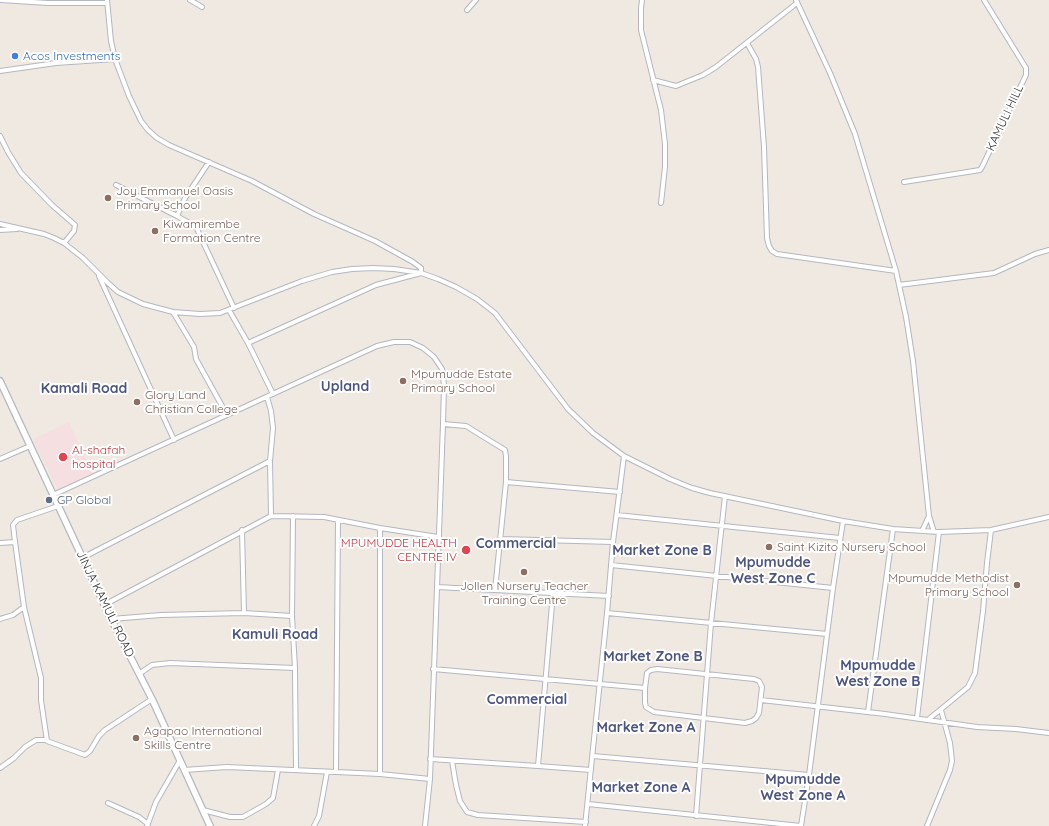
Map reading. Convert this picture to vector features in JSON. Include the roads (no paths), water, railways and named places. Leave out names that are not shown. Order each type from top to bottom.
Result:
[{"type":"main road","name":"JINJA KAMULI ROAD","points":[[0,381],[104,605],[152,699],[179,762],[210,826]]},
{"type":"street","points":[[1,0],[48,3],[107,1],[111,41],[115,59],[129,96],[141,121],[157,138],[169,145],[252,181],[314,214],[375,241],[418,265],[421,273]]},
{"type":"street","points":[[190,0],[202,7]]},
{"type":"street","points":[[467,10],[476,0]]},
{"type":"street","points":[[642,0],[641,30],[661,110],[665,144],[666,167],[660,203]]},
{"type":"street","name":"KAMULI HILL","points":[[904,182],[980,170],[1026,75],[1026,68],[984,0]]},
{"type":"street","points":[[653,80],[671,85],[682,84],[710,71],[747,43],[796,1],[830,73],[855,134],[896,271],[906,316],[913,361],[929,516],[937,532],[917,718]]},
{"type":"street","points":[[747,43],[756,59],[758,67],[764,147],[767,238],[772,251],[777,254],[896,271]]},
{"type":"street","points":[[0,71],[56,63],[115,59]]},
{"type":"street","points":[[0,136],[21,173],[52,205],[75,225],[74,231],[64,243]]},
{"type":"street","points":[[177,216],[185,198],[209,162]]},
{"type":"street","points":[[116,185],[177,216],[197,229],[231,309],[273,394]]},
{"type":"street","points":[[0,224],[44,234],[64,243],[83,258],[118,292],[143,304],[173,312],[211,314],[231,309],[288,286],[332,272],[352,269],[373,268],[421,273],[456,286],[477,299],[495,313],[568,409],[593,433],[624,456],[670,479],[692,488],[843,521],[893,529],[937,532],[991,530],[1049,517]]},
{"type":"street","points":[[0,230],[22,229]]},
{"type":"street","points":[[899,285],[994,273],[1035,254],[1049,250]]},
{"type":"street","points":[[248,343],[376,285],[421,273]]},
{"type":"street","points":[[98,274],[174,440]]},
{"type":"street","points":[[173,312],[194,347],[196,359],[227,415]]},
{"type":"street","points":[[53,496],[377,346],[394,342],[410,342],[423,348],[434,357],[442,369],[444,385],[430,779],[425,826]]},
{"type":"street","points":[[267,397],[272,419],[270,516]]},
{"type":"street","points":[[443,424],[466,426],[505,450],[506,482],[495,590]]},
{"type":"street","points":[[0,459],[30,446]]},
{"type":"street","points":[[452,760],[460,801],[467,812],[478,815],[586,824],[613,542],[624,456]]},
{"type":"street","points":[[82,558],[270,461]]},
{"type":"street","points":[[506,482],[620,492]]},
{"type":"street","points":[[696,816],[706,674],[725,496]]},
{"type":"street","points":[[46,740],[41,700],[41,678],[24,607],[13,525],[17,520],[58,506]]},
{"type":"street","points":[[617,515],[840,538]]},
{"type":"street","points":[[104,605],[270,516],[324,517],[438,537]]},
{"type":"street","points":[[293,516],[292,616],[295,668],[296,770]]},
{"type":"street","points":[[922,531],[929,516]]},
{"type":"street","points":[[336,772],[338,520]]},
{"type":"street","points":[[588,804],[801,826],[843,521]]},
{"type":"street","points":[[380,528],[380,774]]},
{"type":"street","points":[[868,712],[893,529]]},
{"type":"street","points":[[242,530],[244,613]]},
{"type":"street","points":[[929,719],[968,687],[975,674],[991,530]]},
{"type":"street","points":[[501,539],[613,542]]},
{"type":"street","points":[[0,543],[15,542]]},
{"type":"street","points":[[611,565],[833,588]]},
{"type":"street","points":[[437,586],[609,596]]},
{"type":"street","points":[[538,766],[553,593]]},
{"type":"street","points":[[0,619],[13,615],[24,607]]},
{"type":"street","points":[[111,619],[244,613],[292,616]]},
{"type":"street","points":[[607,613],[827,634]]},
{"type":"street","points":[[139,674],[152,665],[170,663],[295,668]]},
{"type":"street","points":[[433,669],[644,688]]},
{"type":"street","points":[[657,669],[706,674],[754,679],[759,681],[762,687],[761,700],[759,713],[756,718],[745,723],[703,719],[654,712],[650,710],[645,703],[644,688],[647,673],[651,670],[657,669]]},
{"type":"street","points":[[0,768],[14,758],[25,747],[36,740],[46,740],[49,743],[85,755],[90,751],[99,736],[105,730],[152,699]]},
{"type":"street","points":[[761,700],[929,719],[976,727],[1016,729],[1049,733]]},
{"type":"street","points":[[927,826],[950,770],[952,761],[950,743],[941,710]]},
{"type":"street","points":[[593,756],[809,775]]},
{"type":"street","points":[[430,759],[591,770]]},
{"type":"street","points":[[108,803],[139,817],[148,825],[156,802],[179,762]]},
{"type":"street","points":[[184,770],[227,767],[380,774],[430,779]]},
{"type":"street","points":[[203,810],[230,817],[243,817],[266,804],[273,798],[278,770]]},
{"type":"street","points":[[314,826],[319,816],[327,772]]},
{"type":"place","name":"Acos Investments","points":[[15,56]]},
{"type":"place","name":"Joy Emmanuel Oasis Primary School","points":[[108,198]]},
{"type":"place","name":"Kiwamirembe Formation Centre","points":[[155,231]]},
{"type":"place","name":"Mpumudde Estate Primary School","points":[[403,381]]},
{"type":"place","name":"Glory Land Christian College","points":[[137,402]]},
{"type":"place","name":"Al-shafah hospital","points":[[63,457]]},
{"type":"place","name":"GP Global","points":[[49,500]]},
{"type":"place","name":"Saint Kizito Nursery School","points":[[769,547]]},
{"type":"place","name":"MPUMUDDE HEALTH CENTRE IV","points":[[466,550]]},
{"type":"place","name":"Jollen Nursery Teacher Training Centre","points":[[524,572]]},
{"type":"place","name":"Mpumudde Methodist Primary School","points":[[1017,585]]},
{"type":"place","name":"Agapao International Skills Centre","points":[[136,738]]},
{"type":"district","name":"Upland","points":[[345,387]]},
{"type":"district","name":"Kamali Road","points":[[84,389]]},
{"type":"district","name":"Commercial","points":[[516,544]]},
{"type":"district","name":"Market Zone B","points":[[662,551]]},
{"type":"district","name":"Mpumudde West Zone C","points":[[773,572]]},
{"type":"district","name":"Kamuli Road","points":[[275,635]]},
{"type":"district","name":"Market Zone B","points":[[653,657]]},
{"type":"district","name":"Mpumudde West Zone B","points":[[878,674]]},
{"type":"district","name":"Commercial","points":[[527,700]]},
{"type":"district","name":"Market Zone A","points":[[646,728]]},
{"type":"district","name":"Market Zone A","points":[[641,788]]},
{"type":"district","name":"Mpumudde West Zone A","points":[[803,788]]}]
